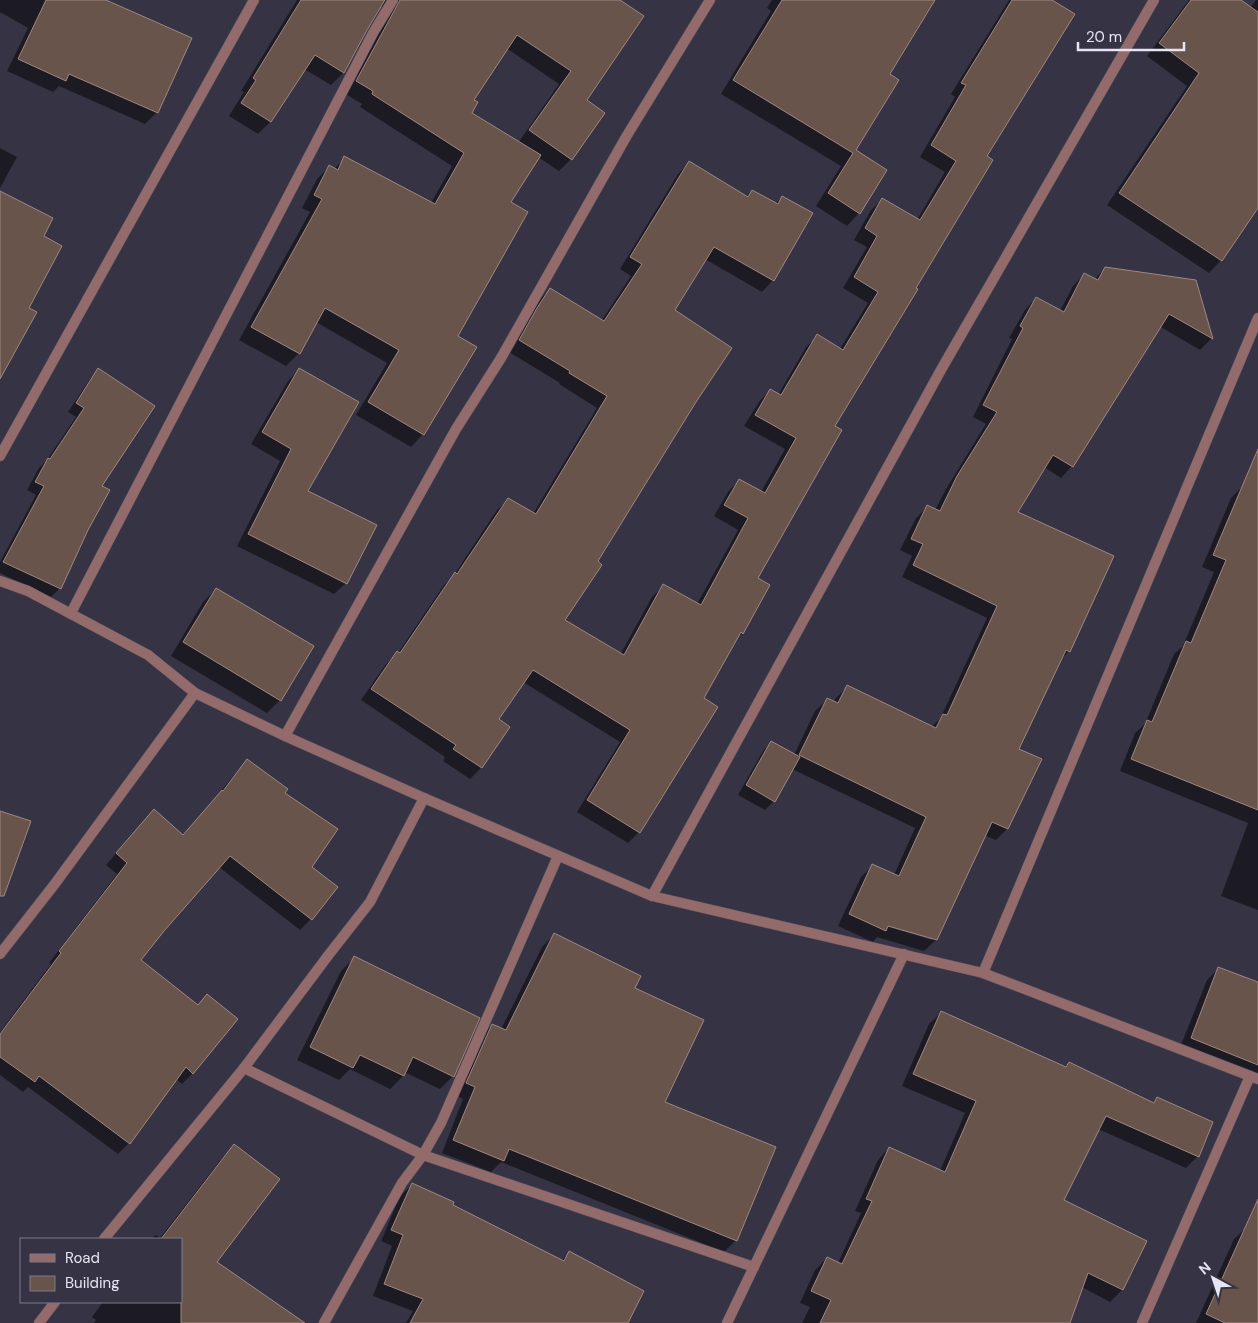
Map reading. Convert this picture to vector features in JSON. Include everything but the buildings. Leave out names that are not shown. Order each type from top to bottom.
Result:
[{"type":"street","points":[[0,456],[254,0]]},
{"type":"street","points":[[71,613],[359,59],[393,0]]},
{"type":"street","points":[[285,736],[456,429],[501,358],[626,137],[710,0]]},
{"type":"street","points":[[652,896],[942,368],[1154,0]]},
{"type":"street","points":[[983,973],[1258,318]]},
{"type":"street","points":[[0,581],[28,591],[71,613],[148,655],[195,692],[285,736],[652,896],[983,973],[1254,1078],[1142,1323]]},
{"type":"street","points":[[0,954],[54,885],[195,692]]},
{"type":"street","points":[[105,1238],[244,1068],[326,957],[370,902],[424,798]]},
{"type":"street","points":[[324,1323],[402,1182],[423,1155],[441,1123],[558,856]]},
{"type":"street","points":[[727,1323],[904,954]]},
{"type":"street","points":[[244,1068],[423,1155],[754,1267]]},
{"type":"street","points":[[39,1323],[54,1303]]}]
